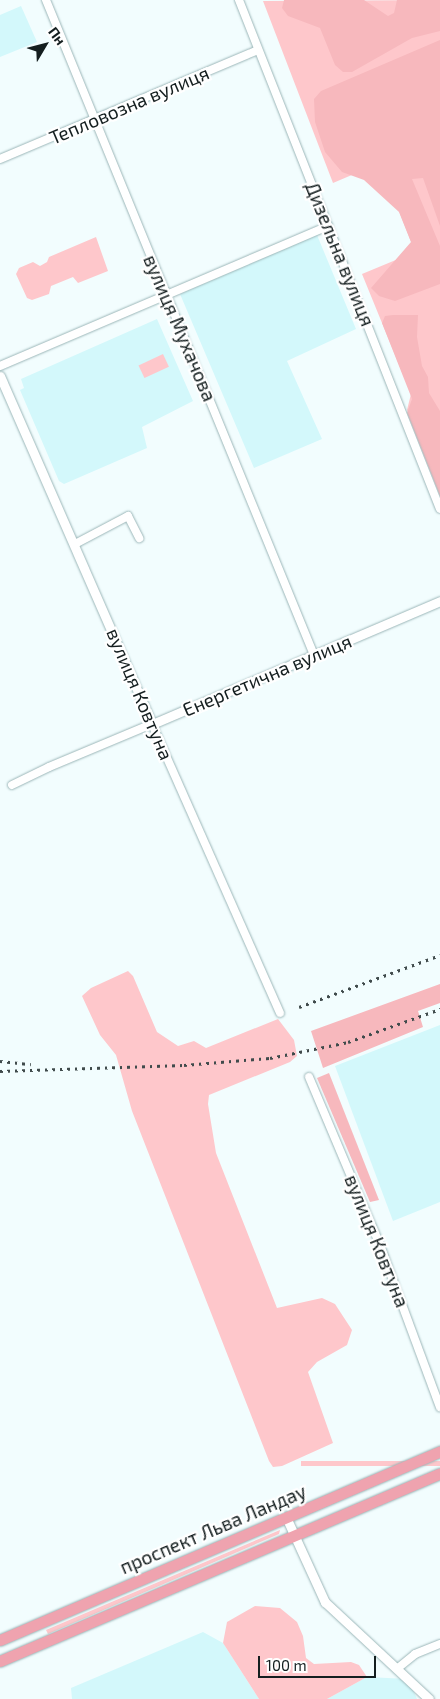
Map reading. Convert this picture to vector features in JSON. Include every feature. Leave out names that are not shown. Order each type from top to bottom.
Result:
[{"type":"main road","name":"проспект Льва Ландау","points":[[0,1640],[440,1451]]},
{"type":"main road","name":"проспект Льва Ландау","points":[[0,1661],[440,1473]]},
{"type":"main road","points":[[32,1627],[40,1644]]},
{"type":"street","name":"вулиця Мухачова","points":[[46,0],[314,655]]},
{"type":"street","name":"Дизельна вулиця","points":[[239,0],[440,509]]},
{"type":"street","name":"Тепловозна вулиця","points":[[0,159],[95,121],[258,50]]},
{"type":"street","points":[[0,366],[328,226]]},
{"type":"street","name":"вулиця Ковтуна","points":[[0,376],[280,1013]]},
{"type":"street","points":[[75,544],[128,516],[139,538]]},
{"type":"street","name":"Енергетична вулиця","points":[[12,786],[440,601]]},
{"type":"street","name":"вулиця Ковтуна","points":[[309,1077],[380,1245],[440,1407]]},
{"type":"street","points":[[286,1517],[293,1536],[325,1602],[398,1668],[429,1699]]},
{"type":"street","points":[[398,1668],[415,1654],[440,1644]]},
{"type":"shaded area","points":[[284,0],[364,0],[388,16],[394,13],[397,0],[440,0],[440,31],[412,38],[352,72],[343,72],[335,65],[320,28],[288,16],[282,8]]},
{"type":"shaded area","points":[[440,0],[440,496],[407,410],[411,394],[362,274],[415,252],[380,163],[333,183],[263,1]]},
{"type":"shaded area","points":[[21,6],[37,42],[0,57],[0,15]]},
{"type":"shaded area","points":[[440,40],[440,226],[423,178],[412,179],[440,246],[440,284],[395,301],[379,296],[371,288],[411,242],[399,212],[364,180],[342,172],[325,152],[315,122],[314,99],[321,91]]},
{"type":"shaded area","points":[[317,235],[356,329],[287,361],[322,439],[254,468],[180,294]]},
{"type":"shaded area","points":[[96,237],[108,271],[78,283],[73,277],[51,286],[49,294],[32,300],[27,298],[16,274],[19,268],[33,262],[40,266],[47,262],[49,257]]},
{"type":"shaded area","points":[[418,315],[417,337],[422,366],[428,377],[429,393],[440,411],[440,496],[407,413],[412,399],[382,323],[385,316]]},
{"type":"shaded area","points":[[157,319],[193,401],[142,427],[147,448],[64,484],[59,481],[20,390],[24,388],[21,379]]},
{"type":"shaded area","points":[[163,354],[169,367],[144,378],[139,365]]},
{"type":"shaded area","points":[[128,971],[133,976],[157,1032],[178,1046],[194,1041],[206,1048],[278,1019],[294,1040],[297,1056],[290,1062],[209,1095],[208,1104],[216,1153],[277,1308],[322,1298],[335,1304],[352,1330],[347,1345],[317,1362],[308,1372],[333,1443],[282,1466],[273,1467],[269,1461],[132,1111],[116,1055],[100,1035],[82,996],[91,988]]},
{"type":"shaded area","points":[[440,984],[440,1003],[418,1011],[423,1027],[323,1068],[311,1031]]},
{"type":"shaded area","points":[[440,1025],[440,1202],[393,1221],[335,1066]]},
{"type":"shaded area","points":[[329,1073],[379,1200],[370,1202],[317,1078]]},
{"type":"shaded area","points":[[301,1461],[440,1461],[440,1466],[301,1466]]},
{"type":"shaded area","points":[[280,1530],[279,1534],[48,1634],[46,1630]]},
{"type":"shaded area","points":[[255,1606],[280,1608],[297,1622],[303,1636],[306,1658],[314,1664],[351,1662],[359,1665],[367,1677],[327,1699],[259,1699],[223,1643],[227,1622]]},
{"type":"shaded area","points":[[203,1632],[223,1643],[259,1699],[72,1699],[71,1688]]},
{"type":"shaded area","points":[[367,1677],[408,1679],[417,1699],[327,1699]]},
{"type":"railway","points":[[299,1007],[440,955]]},
{"type":"railway","points":[[0,1071],[184,1065],[270,1058],[348,1042],[440,1009]]},
{"type":"railway","points":[[0,1061],[31,1064]]}]
